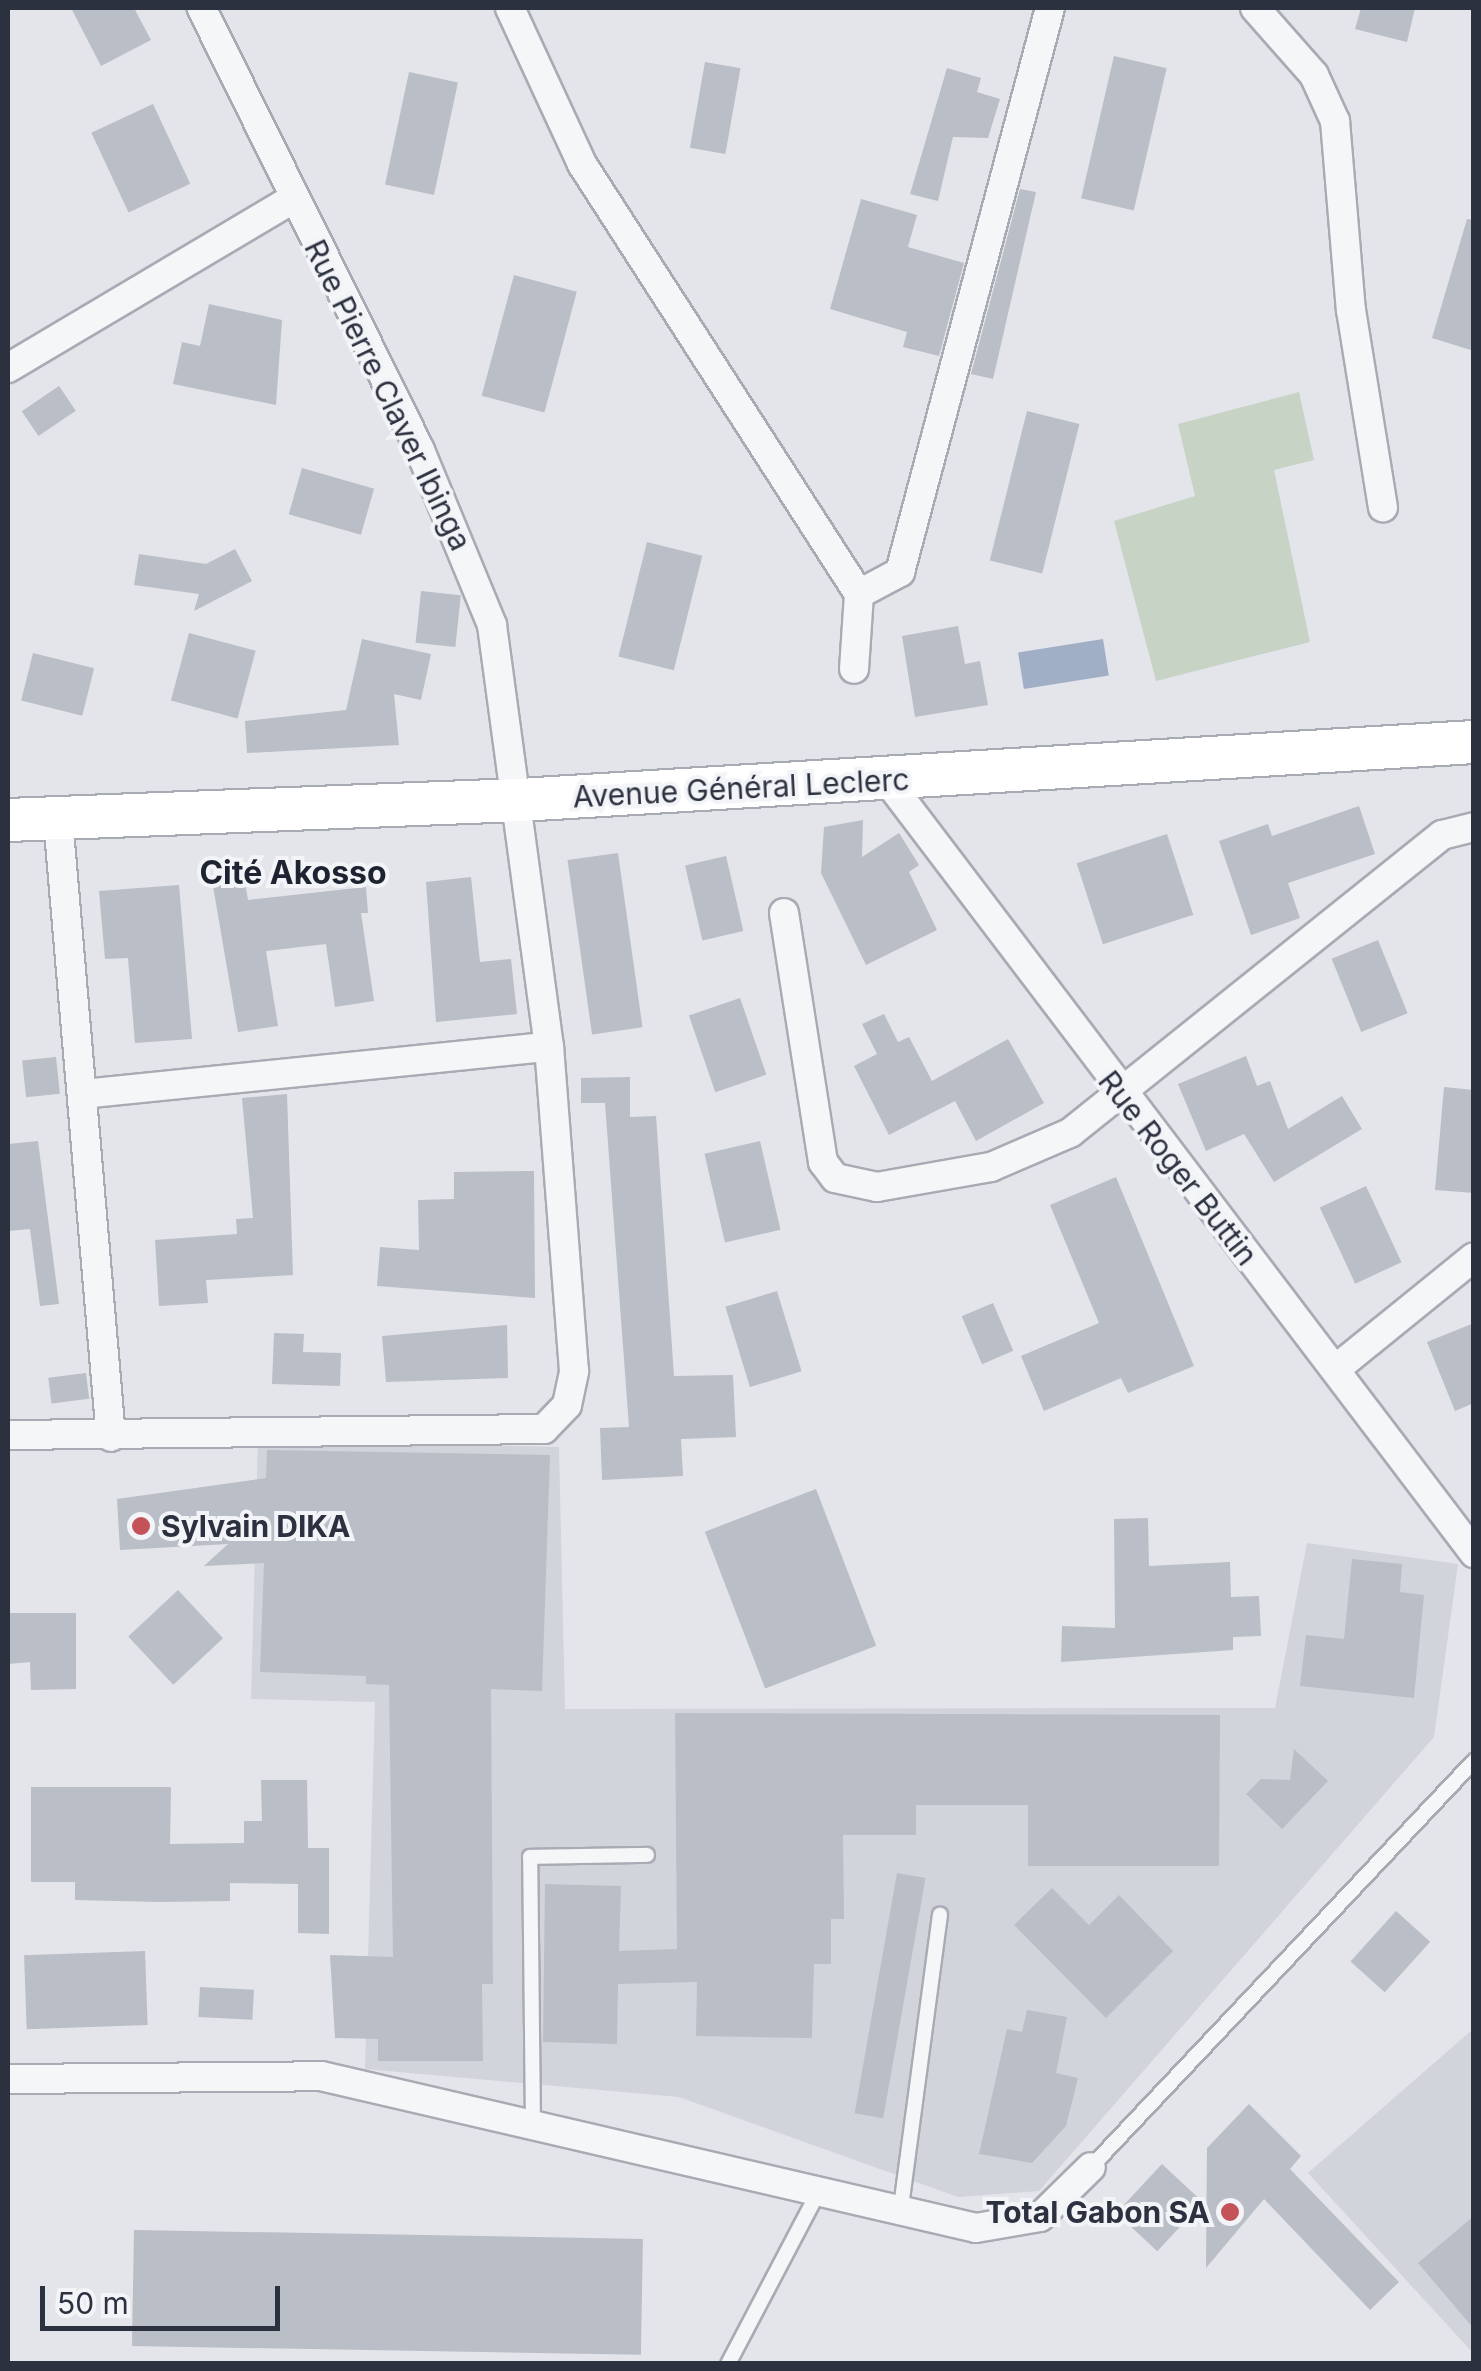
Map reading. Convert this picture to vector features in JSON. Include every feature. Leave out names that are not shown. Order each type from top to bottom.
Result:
[{"type":"main road","name":"Avenue Général Leclerc","points":[[8,820],[520,800],[1474,742]]},
{"type":"street","name":"Rue Pierre Claver Ibinga","points":[[8,1435],[111,1437],[544,1429],[566,1405],[574,1371],[549,1047],[520,800],[486,609],[420,450],[202,8]]},
{"type":"street","points":[[510,8],[582,164],[859,594],[854,668]]},
{"type":"street","points":[[859,594],[900,572],[1050,8]]},
{"type":"street","points":[[1255,8],[1314,75],[1335,121],[1351,310],[1383,507]]},
{"type":"street","points":[[8,368],[293,199]]},
{"type":"street","name":"Rue Roger Buttin","points":[[887,780],[1122,1099],[1338,1368],[1474,1553]]},
{"type":"street","points":[[58,819],[111,1437]]},
{"type":"street","points":[[784,913],[812,1126],[835,1178],[877,1187],[991,1167],[1122,1099],[1442,834],[1474,827]]},
{"type":"street","points":[[83,1094],[549,1047]]},
{"type":"street","points":[[1338,1368],[1474,1257]]},
{"type":"street","points":[[8,2079],[320,2076],[533,2132],[822,2186],[976,2228],[1040,2216],[1091,2167]]},
{"type":"lane","points":[[1091,2167],[1473,1761],[1474,1754]]},
{"type":"lane","points":[[533,2132],[530,1857],[648,1856]]},
{"type":"lane","points":[[900,2207],[940,1915]]},
{"type":"lane","points":[[728,2364],[822,2186]]},
{"type":"shaded area","points":[[258,1439],[559,1447],[565,1709],[1275,1708],[1307,1543],[1458,1564],[1434,1737],[1039,2191],[958,2197],[679,2097],[365,2069],[375,1702],[251,1699]]},
{"type":"shaded area","points":[[1473,2029],[1473,2353],[1308,2173]]},
{"type":"green space","points":[[1299,392],[1314,460],[1274,470],[1310,642],[1156,681],[1114,521],[1195,496],[1178,424]]},
{"type":"water","points":[[1103,639],[1109,676],[1024,689],[1018,652]]},
{"type":"building","points":[[71,8],[134,8],[151,40],[101,66]]},
{"type":"building","points":[[1361,8],[1415,8],[1407,42],[1355,29]]},
{"type":"building","points":[[1114,56],[1167,68],[1134,210],[1081,198]]},
{"type":"building","points":[[705,62],[740,68],[725,154],[690,148]]},
{"type":"building","points":[[947,68],[981,78],[977,92],[1000,99],[988,138],[953,137],[938,201],[910,194]]},
{"type":"building","points":[[409,72],[458,82],[434,195],[385,184]]},
{"type":"building","points":[[153,104],[190,184],[129,212],[91,133]]},
{"type":"building","points":[[1020,189],[1036,192],[993,379],[971,374]]},
{"type":"building","points":[[861,199],[917,215],[908,247],[964,263],[939,356],[903,347],[907,332],[830,309]]},
{"type":"building","points":[[1467,219],[1474,220],[1474,351],[1432,338]]},
{"type":"building","points":[[514,275],[577,292],[544,413],[482,396]]},
{"type":"building","points":[[209,304],[282,320],[276,405],[173,384],[182,342],[200,346]]},
{"type":"building","points":[[59,386],[76,411],[38,436],[22,411]]},
{"type":"building","points":[[1027,411],[1079,424],[1042,573],[990,560]]},
{"type":"building","points":[[302,468],[374,489],[361,535],[289,514]]},
{"type":"building","points":[[647,542],[702,556],[674,670],[618,656]]},
{"type":"building","points":[[235,549],[252,581],[194,611],[199,594],[134,585],[139,554],[206,564]]},
{"type":"building","points":[[421,591],[461,595],[455,647],[416,643]]},
{"type":"building","points":[[958,626],[965,664],[980,661],[988,705],[915,717],[902,636]]},
{"type":"building","points":[[189,633],[256,651],[238,718],[171,701]]},
{"type":"building","points":[[362,639],[431,654],[421,700],[394,694],[399,745],[247,753],[245,721],[346,710]]},
{"type":"building","points":[[33,653],[94,668],[82,716],[21,701]]},
{"type":"building","points":[[1359,806],[1375,854],[1288,883],[1300,918],[1251,935],[1219,841],[1268,824],[1272,836]]},
{"type":"building","points":[[863,820],[862,857],[899,833],[919,865],[909,872],[937,930],[866,965],[821,873],[824,827]]},
{"type":"building","points":[[1167,834],[1193,915],[1103,944],[1077,863]]},
{"type":"building","points":[[618,853],[642,1027],[592,1034],[567,860]]},
{"type":"building","points":[[726,856],[743,931],[702,940],[685,865]]},
{"type":"building","points":[[471,877],[480,962],[511,959],[517,1014],[436,1022],[426,882]]},
{"type":"building","points":[[245,882],[248,900],[366,887],[368,913],[361,913],[374,1001],[335,1007],[326,944],[266,951],[278,1026],[238,1032],[213,886]]},
{"type":"building","points":[[179,885],[192,1039],[135,1043],[128,958],[105,959],[99,891]]},
{"type":"building","points":[[1378,940],[1408,1013],[1361,1032],[1332,959]]},
{"type":"building","points":[[740,998],[766,1075],[715,1092],[689,1016]]},
{"type":"building","points":[[884,1014],[898,1042],[909,1037],[932,1081],[1008,1039],[1044,1103],[976,1141],[955,1101],[889,1135],[854,1066],[877,1054],[862,1024]]},
{"type":"building","points":[[1246,1056],[1257,1086],[1270,1081],[1288,1129],[1342,1096],[1362,1129],[1274,1182],[1244,1134],[1206,1151],[1178,1084]]},
{"type":"building","points":[[56,1057],[60,1094],[26,1097],[22,1061]]},
{"type":"building","points":[[630,1077],[630,1117],[656,1116],[674,1376],[733,1375],[736,1437],[681,1439],[683,1476],[602,1480],[600,1428],[629,1427],[605,1103],[581,1103],[581,1078]]},
{"type":"building","points":[[1444,1087],[1474,1090],[1474,1193],[1435,1190]]},
{"type":"building","points":[[287,1094],[293,1275],[206,1280],[208,1303],[159,1306],[155,1240],[237,1234],[236,1219],[253,1218],[242,1098]]},
{"type":"building","points":[[38,1141],[59,1304],[40,1306],[30,1229],[8,1231],[8,1144]]},
{"type":"building","points":[[760,1141],[780,1230],[725,1242],[704,1154]]},
{"type":"building","points":[[534,1171],[535,1298],[377,1286],[380,1247],[419,1250],[418,1200],[454,1199],[454,1172]]},
{"type":"building","points":[[1116,1177],[1194,1366],[1128,1393],[1121,1378],[1044,1411],[1021,1356],[1099,1323],[1050,1205]]},
{"type":"building","points":[[1366,1186],[1401,1262],[1355,1284],[1320,1208]]},
{"type":"building","points":[[777,1291],[802,1371],[750,1387],[725,1307]]},
{"type":"building","points":[[993,1303],[1013,1351],[982,1364],[962,1316]]},
{"type":"building","points":[[1474,1323],[1474,1403],[1455,1411],[1427,1342]]},
{"type":"building","points":[[507,1325],[508,1378],[386,1382],[382,1336]]},
{"type":"building","points":[[274,1333],[304,1334],[303,1352],[341,1353],[340,1386],[272,1384]]},
{"type":"building","points":[[86,1373],[89,1399],[51,1403],[48,1378]]},
{"type":"building","points":[[267,1450],[550,1455],[542,1691],[491,1689],[493,1984],[482,1984],[483,2061],[378,2061],[378,2039],[335,2038],[330,1955],[393,1957],[389,1685],[366,1684],[366,1676],[260,1672],[264,1563],[204,1566],[228,1544],[120,1550],[117,1499],[266,1478]]},
{"type":"building","points":[[816,1489],[876,1646],[765,1688],[705,1532]]},
{"type":"building","points":[[1148,1518],[1149,1566],[1230,1562],[1231,1597],[1259,1596],[1261,1636],[1233,1637],[1233,1650],[1061,1662],[1062,1626],[1115,1628],[1114,1519]]},
{"type":"building","points":[[1352,1559],[1402,1564],[1400,1592],[1424,1595],[1414,1698],[1300,1686],[1306,1635],[1344,1639]]},
{"type":"building","points":[[178,1590],[223,1638],[173,1685],[128,1636]]},
{"type":"building","points":[[8,1613],[76,1613],[76,1689],[31,1690],[30,1662],[8,1664]]},
{"type":"building","points":[[675,1713],[1220,1715],[1219,1866],[1028,1866],[1028,1805],[916,1805],[916,1835],[843,1835],[844,1919],[831,1919],[831,1964],[814,1964],[812,2038],[696,2036],[697,1982],[618,1984],[617,2044],[543,2042],[545,1884],[621,1886],[619,1951],[677,1949]]},
{"type":"building","points":[[1294,1749],[1328,1781],[1282,1829],[1246,1794],[1261,1779],[1290,1780]]},
{"type":"building","points":[[261,1780],[307,1780],[308,1848],[329,1848],[329,1934],[298,1933],[298,1884],[230,1883],[230,1901],[160,1902],[75,1900],[75,1882],[31,1882],[31,1787],[171,1787],[170,1844],[244,1843],[244,1821],[262,1821]]},
{"type":"building","points":[[897,1873],[926,1878],[883,2118],[855,2113]]},
{"type":"building","points":[[1052,1888],[1089,1925],[1119,1895],[1173,1951],[1106,2018],[1014,1925]]},
{"type":"building","points":[[1396,1911],[1430,1942],[1385,1992],[1350,1962]]},
{"type":"building","points":[[145,1951],[148,2025],[27,2029],[24,1955]]},
{"type":"building","points":[[200,1987],[254,1990],[252,2020],[198,2017]]},
{"type":"building","points":[[1027,2010],[1067,2017],[1056,2073],[1078,2078],[1066,2126],[1032,2163],[979,2154],[1007,2029],[1022,2032]]},
{"type":"building","points":[[1249,2104],[1301,2156],[1290,2169],[1399,2282],[1370,2310],[1264,2199],[1206,2268],[1207,2148]]},
{"type":"building","points":[[1162,2164],[1203,2202],[1157,2251],[1116,2213]]},
{"type":"building","points":[[1474,2216],[1474,2329],[1418,2263]]},
{"type":"building","points":[[134,2230],[643,2239],[641,2355],[132,2346]]},
{"type":"place","name":"Sylvain DIKA","points":[[141,1526]]},
{"type":"place","name":"Total Gabon SA","points":[[1230,2212]]},
{"type":"district","name":"Cité Akosso","points":[[293,873]]}]
